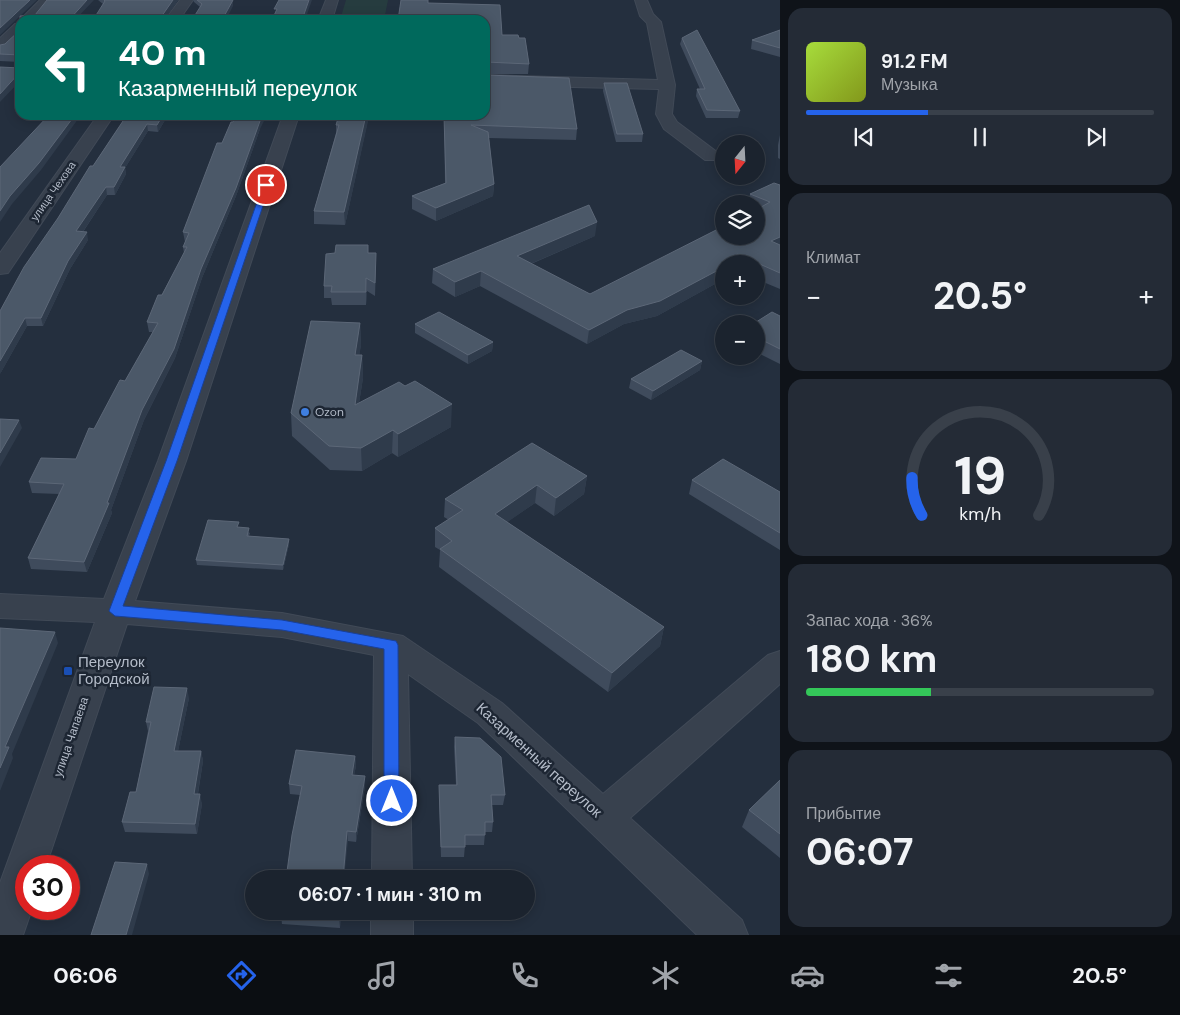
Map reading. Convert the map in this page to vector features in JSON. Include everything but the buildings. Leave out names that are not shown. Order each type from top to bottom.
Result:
[{"type":"street","points":[[32,15],[47,0]]},
{"type":"street","points":[[176,15],[187,0]]},
{"type":"street","points":[[327,15],[332,0]]},
{"type":"street","points":[[641,0],[647,16],[654,22],[667,85],[664,114],[670,125],[711,156]]},
{"type":"street","points":[[0,46],[15,32]]},
{"type":"street","points":[[490,80],[667,85]]},
{"type":"street","name":"улица Чехова","points":[[0,268],[103,120]]},
{"type":"street","name":"улица Чапаева","points":[[2,935],[115,611],[172,461],[289,120]]},
{"type":"street","name":"Казарменный переулок","points":[[0,606],[115,611],[282,625],[391,645],[490,713],[727,935]]},
{"type":"street","points":[[391,645],[392,870]]},
{"type":"street","points":[[603,818],[780,664]]},
{"type":"street","points":[[392,920],[392,935]]},
{"type":"green space","points":[[346,0],[388,0],[385,15],[342,15]]},
{"type":"place","name":"Ozon","points":[[305,412]]},
{"type":"place","name":"Переулок Городской","points":[[68,671]]},
{"type":"route","points":[[266,185],[172,461],[115,611],[282,625],[391,645],[392,801]]}]
